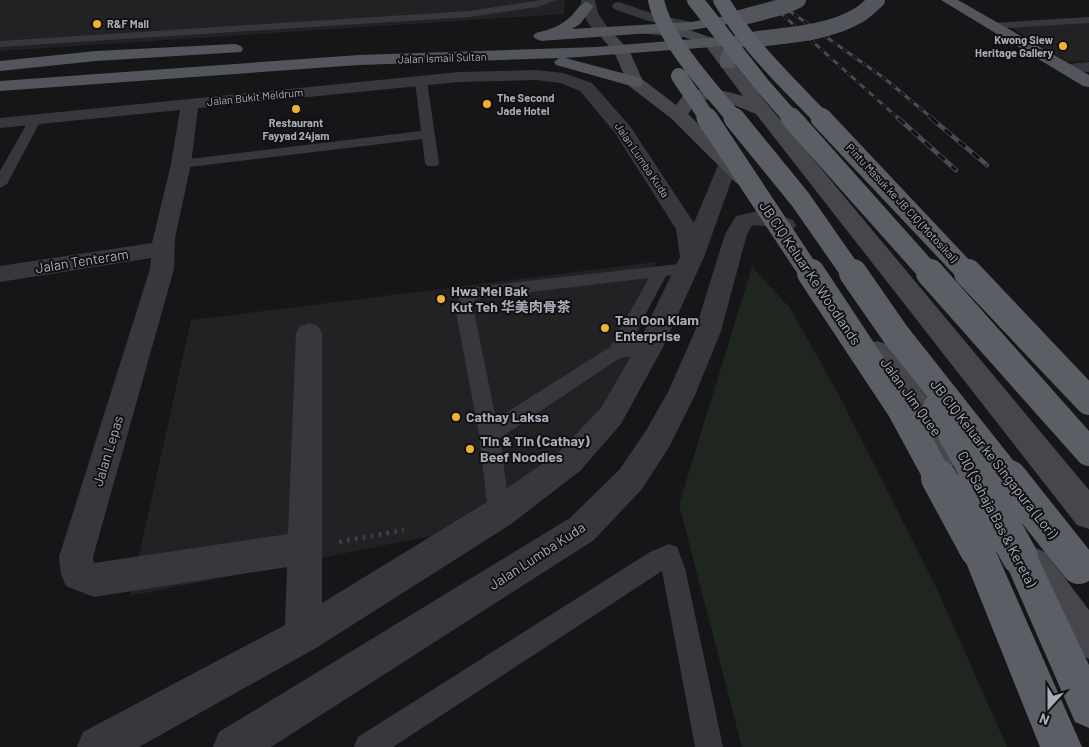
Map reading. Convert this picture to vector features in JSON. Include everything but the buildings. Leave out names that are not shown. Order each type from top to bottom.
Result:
[{"type":"highway","points":[[656,0],[659,15],[688,61],[800,199],[889,347]]},
{"type":"highway","points":[[695,0],[762,85],[1089,452]]},
{"type":"highway","name":"Pintu Masuk ke JB CIQ (Motosikal)","points":[[721,0],[735,24],[759,53],[1089,401]]},
{"type":"highway","name":"JB CIQ Keluar Ke Woodlands","points":[[624,2],[649,32],[661,53],[682,80],[901,409],[978,550],[1061,747]]},
{"type":"highway","name":"JB CIQ Keluar ke Singapura (Lori)","points":[[889,347],[1079,566],[1089,584]]},
{"type":"highway","name":"CIQ (Sahaja Bas & Kereta)","points":[[889,347],[1020,557],[1089,708]]},
{"type":"main road","points":[[522,37],[691,26],[740,18],[785,6],[798,0]]},
{"type":"main road","name":"Jalan Ismail Sultan","points":[[0,86],[359,60],[621,50],[751,40],[832,25],[859,14],[877,0]]},
{"type":"main road","points":[[948,0],[1089,82]]},
{"type":"main road","points":[[551,36],[575,21],[588,3]]},
{"type":"main road","points":[[633,30],[677,31],[700,37],[710,42],[1089,514]]},
{"type":"main road","name":"Jalan Jim Quee","points":[[603,31],[621,50],[635,82],[678,115],[728,162],[785,225],[889,347],[1089,640]]},
{"type":"main road","points":[[728,65],[729,52],[734,45],[751,40]]},
{"type":"main road","points":[[0,66],[96,56],[251,49]]},
{"type":"main road","points":[[521,55],[566,62],[635,82]]},
{"type":"main road","points":[[678,115],[692,96],[706,94],[736,100],[763,110]]},
{"type":"main road","points":[[889,347],[906,370],[921,373],[934,372],[946,365],[955,348]]},
{"type":"street","points":[[624,2],[650,17],[691,26]]},
{"type":"street","points":[[624,2],[633,30]]},
{"type":"street","points":[[588,3],[596,23],[603,31]]},
{"type":"street","points":[[1065,68],[1089,67]]},
{"type":"street","name":"Jalan Bukit Meldrum","points":[[0,123],[421,81],[510,74]]},
{"type":"street","name":"Jalan Lumba Kuda","points":[[510,74],[563,78],[586,87],[623,130],[687,230],[680,265]]},
{"type":"street","name":"Jalan Lepas","points":[[190,104],[162,269],[76,557],[78,574],[94,580],[304,548]]},
{"type":"street","points":[[98,747],[303,635],[499,513],[569,462],[611,416],[650,347],[680,265],[728,162]]},
{"type":"street","name":"Jalan Lumba Kuda","points":[[234,747],[582,529],[631,479],[658,438],[681,396],[708,330],[736,234],[744,221],[763,217],[785,225]]},
{"type":"street","name":"Jalan Tenteram","points":[[0,274],[164,249]]},
{"type":"street","points":[[303,635],[309,333]]},
{"type":"lane","points":[[0,44],[469,14],[538,4],[551,0]]},
{"type":"lane","points":[[992,26],[1089,20]]},
{"type":"lane","points":[[421,81],[432,163]]},
{"type":"lane","points":[[0,184],[35,120]]},
{"type":"lane","points":[[181,164],[428,134]]},
{"type":"lane","points":[[489,434],[616,352],[680,265]]},
{"type":"lane","points":[[499,513],[489,434],[464,307],[467,298],[476,293],[680,265]]},
{"type":"lane","points":[[616,352],[650,347]]},
{"type":"lane","points":[[368,747],[658,560],[669,555],[709,747]]},
{"type":"shaded area","points":[[0,0],[565,0],[564,14],[0,51]]},
{"type":"shaded area","points":[[1089,18],[1089,61],[1067,62],[1004,23]]},
{"type":"shaded area","points":[[656,262],[633,357],[589,429],[461,530],[130,596],[191,320]]},
{"type":"shaded area","points":[[752,267],[790,308],[838,393],[938,591],[1007,747],[742,747],[679,504]]},
{"type":"railway","points":[[774,0],[884,78],[933,119]]},
{"type":"railway","points":[[775,8],[899,119]]},
{"type":"railway","points":[[898,118],[956,170]]},
{"type":"railway","points":[[931,118],[987,165]]},
{"type":"place","name":"R&F Mall","points":[[97,24]]},
{"type":"place","name":"Kwong Siew Heritage Gallery","points":[[1063,46]]},
{"type":"place","name":"The Second Jade Hotel","points":[[487,104]]},
{"type":"place","name":"Restaurant Fayyad 24jam","points":[[296,109]]},
{"type":"place","name":"Hwa Mei Bak Kut Teh 华美肉骨茶","points":[[441,299]]},
{"type":"place","name":"Tan Oon Kiam Enterprise","points":[[605,328]]},
{"type":"place","name":"Cathay Laksa","points":[[456,417]]},
{"type":"place","name":"Tin & Tin (Cathay) Beef Noodles","points":[[470,449]]}]
